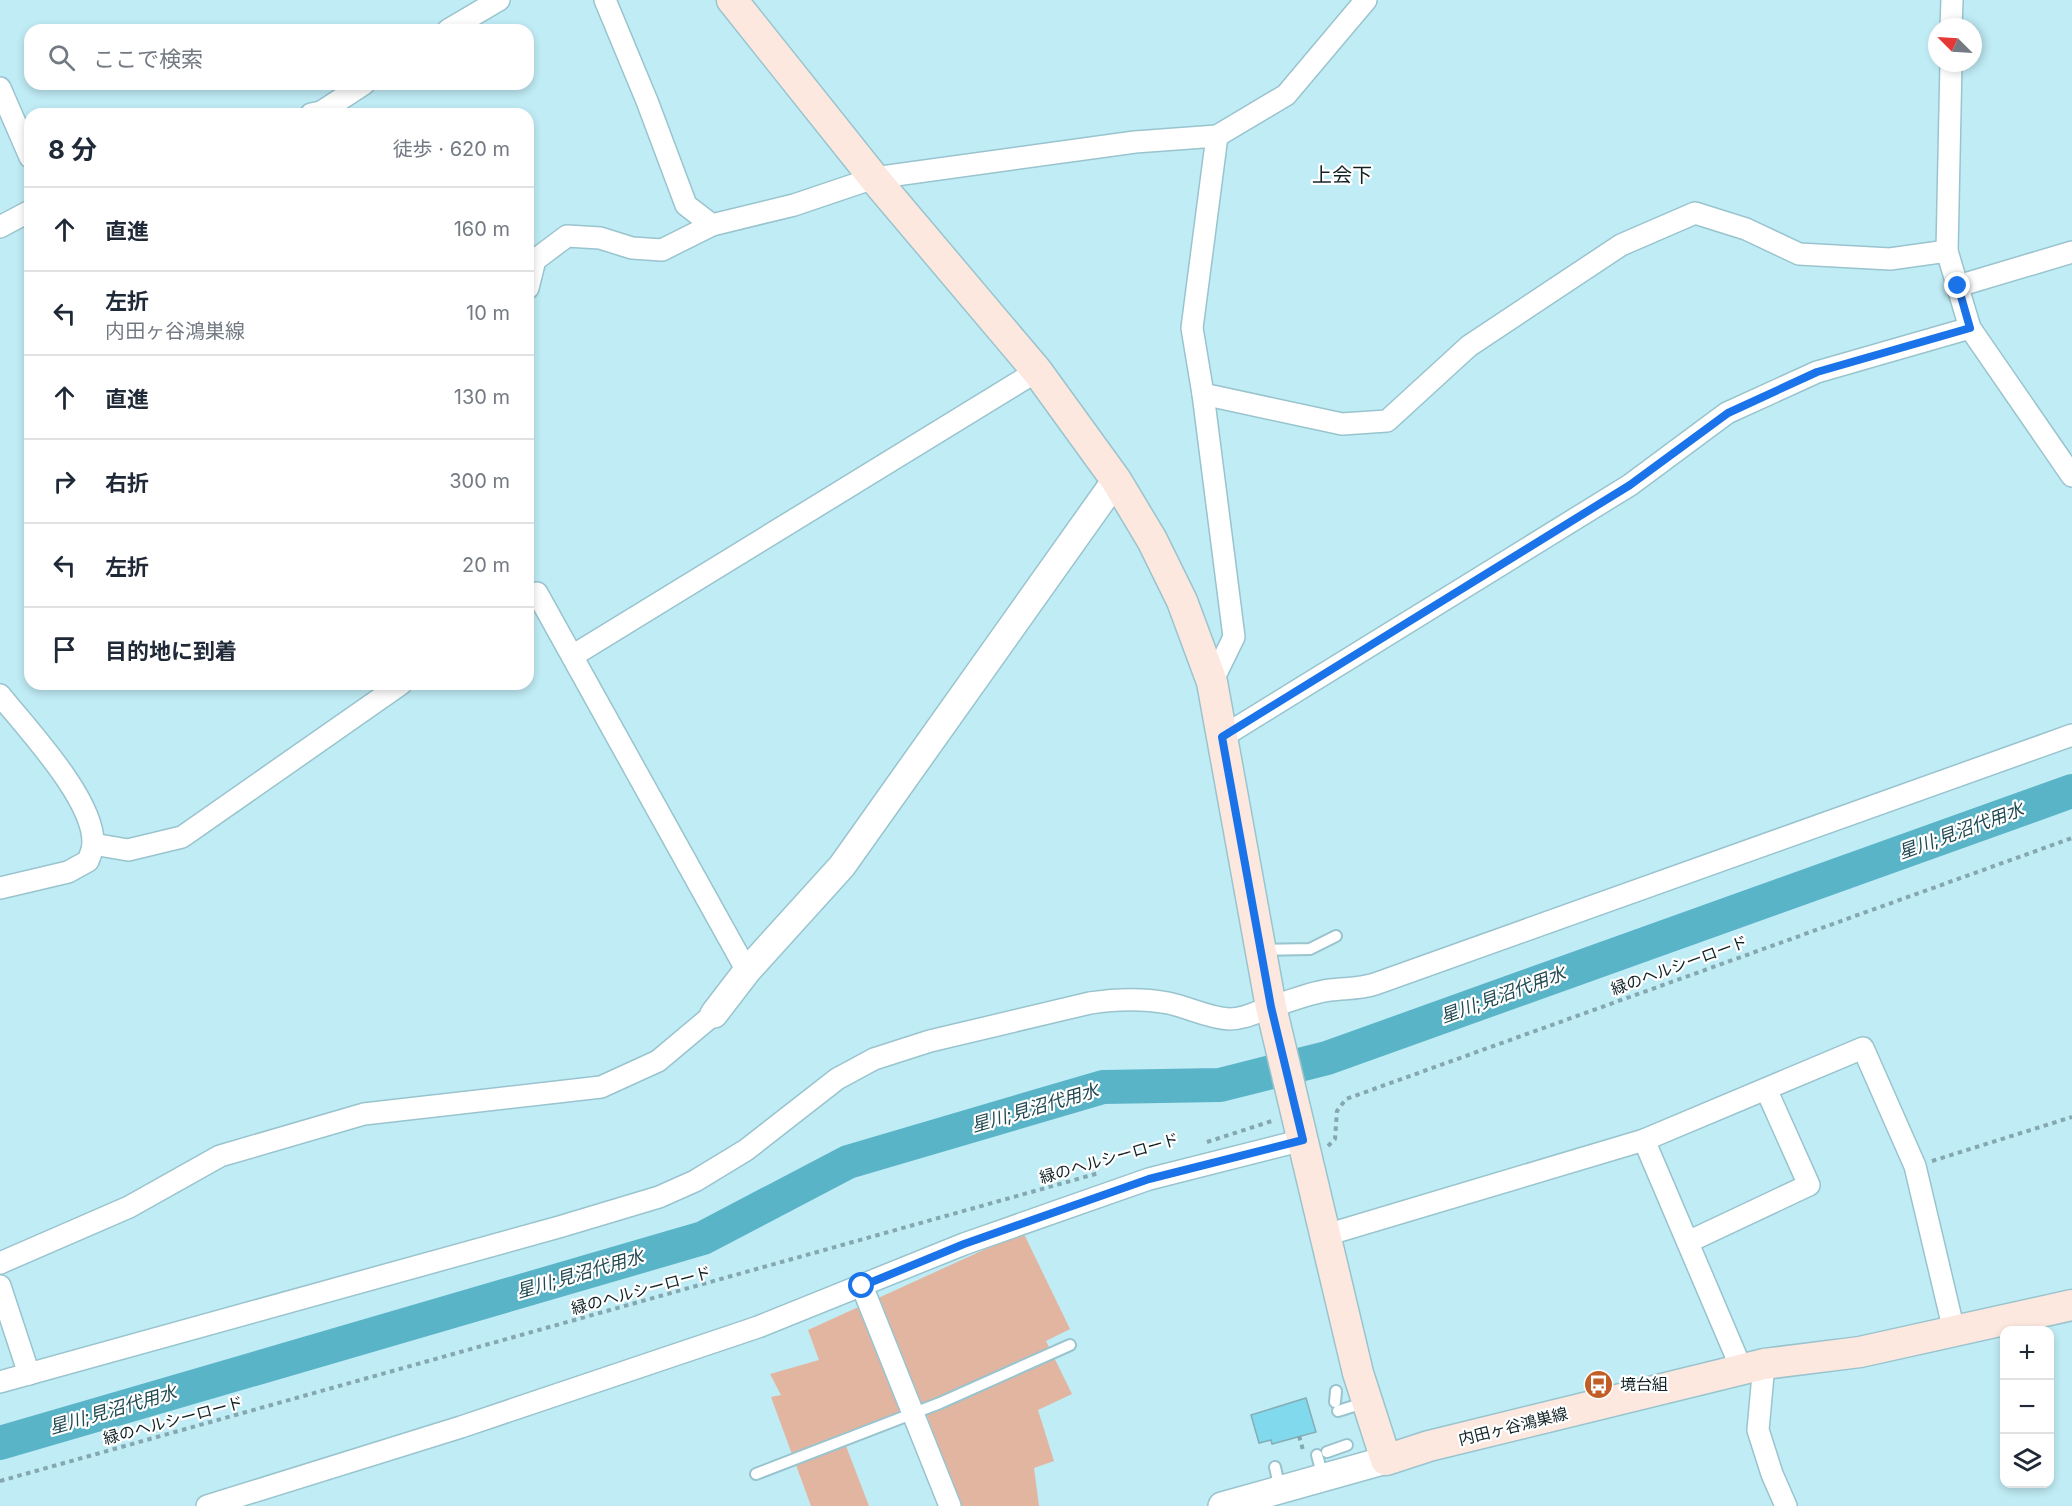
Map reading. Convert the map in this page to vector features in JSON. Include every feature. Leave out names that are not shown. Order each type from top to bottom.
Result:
[{"type":"main road","points":[[732,0],[874,178],[1037,371],[1116,480],[1152,540],[1182,601],[1212,682],[1278,1035],[1289,1111],[1315,1143],[1326,1235],[1358,1373],[1386,1460]]},
{"type":"main road","name":"内田ヶ谷鴻巣線","points":[[1386,1460],[1429,1446],[1753,1367],[1860,1352],[2072,1305]]},
{"type":"street","points":[[458,24],[499,0]]},
{"type":"street","points":[[605,0],[647,100],[686,205],[712,225]]},
{"type":"street","points":[[534,264],[535,260],[567,236],[600,238],[632,248],[662,250],[712,225],[794,205],[874,178],[1135,142],[1217,136],[1286,95],[1366,0]]},
{"type":"street","points":[[1951,18],[1952,0]]},
{"type":"street","points":[[1951,72],[1947,251],[1970,328],[2072,476]]},
{"type":"street","points":[[0,88],[24,143]]},
{"type":"street","points":[[327,108],[355,90]]},
{"type":"street","points":[[1212,682],[1234,638],[1203,394],[1192,328],[1217,136]]},
{"type":"street","points":[[1203,394],[1342,424],[1386,421],[1469,346],[1621,245],[1695,213],[1746,229],[1799,254],[1890,259],[1947,251]]},
{"type":"street","points":[[0,227],[24,214]]},
{"type":"street","points":[[1958,286],[2072,252]]},
{"type":"street","points":[[1222,737],[1630,485],[1728,413],[1817,372],[1970,328]]},
{"type":"street","points":[[574,656],[1037,371]]},
{"type":"street","points":[[0,1263],[129,1207],[220,1156],[364,1114],[601,1087],[658,1061],[714,1014],[747,971],[842,866],[1116,480]]},
{"type":"street","points":[[534,595],[537,593],[574,656],[747,971]]},
{"type":"street","points":[[93,844],[128,850],[182,837],[377,690]]},
{"type":"street","points":[[0,696],[61,771],[89,819],[93,844],[88,861],[68,872],[0,888]]},
{"type":"street","points":[[0,1382],[559,1227],[659,1197],[695,1181],[746,1150],[837,1079],[895,1051],[1090,1003],[1115,999],[1167,1003],[1219,1018],[1233,1019],[1256,1015],[1271,1007],[1330,990],[1354,990],[2072,735]]},
{"type":"street","points":[[1326,1235],[1644,1140],[1863,1048],[1915,1166],[1954,1331]]},
{"type":"street","points":[[1688,1242],[1809,1185],[1766,1089]]},
{"type":"street","points":[[1644,1140],[1688,1242],[1753,1367],[1758,1430],[1786,1506]]},
{"type":"street","points":[[207,1506],[460,1427],[758,1327],[964,1244],[1149,1179],[1315,1143]]},
{"type":"street","points":[[0,1286],[29,1374]]},
{"type":"street","points":[[862,1286],[950,1506]]},
{"type":"street","points":[[1226,1506],[1278,1479],[1322,1461],[1386,1460]]},
{"type":"lane","points":[[1261,950],[1310,949],[1336,936]]},
{"type":"lane","points":[[756,1474],[913,1413],[1070,1345]]},
{"type":"lane","points":[[1336,1401],[1367,1402]]},
{"type":"lane","points":[[1322,1461],[1347,1445]]},
{"type":"path","name":"緑のヘルシーロード","points":[[1315,1143],[1335,1139],[1337,1111],[1346,1099],[2072,838]]},
{"type":"path","name":"緑のヘルシーロード","points":[[1201,1144],[1289,1111]]},
{"type":"path","points":[[1915,1166],[2072,1117]]},
{"type":"path","name":"緑のヘルシーロード","points":[[0,1481],[1106,1172]]},
{"type":"shaded area","points":[[1023,1232],[1070,1329],[1046,1341],[1072,1394],[1038,1410],[1054,1461],[1034,1468],[1039,1506],[960,1506],[926,1413],[846,1446],[869,1506],[811,1506],[771,1397],[781,1395],[770,1374],[819,1360],[808,1330]]},
{"type":"building","points":[[1306,1398],[1316,1432],[1272,1444],[1271,1440],[1259,1443],[1251,1415]]},
{"type":"waterway","name":"星川;見沼代用水","points":[[0,1443],[703,1238],[848,1162],[1103,1087],[1220,1085],[1327,1058],[2072,791]]},
{"type":"place","name":"境台組","points":[[1599,1384]]},
{"type":"district","name":"上会下","points":[[1342,175]]},
{"type":"route","points":[[862,1286],[964,1244],[1149,1179],[1303,1140],[1271,1007],[1245,874],[1222,737],[1630,485],[1728,413],[1817,372],[1970,328],[1958,286]]}]
